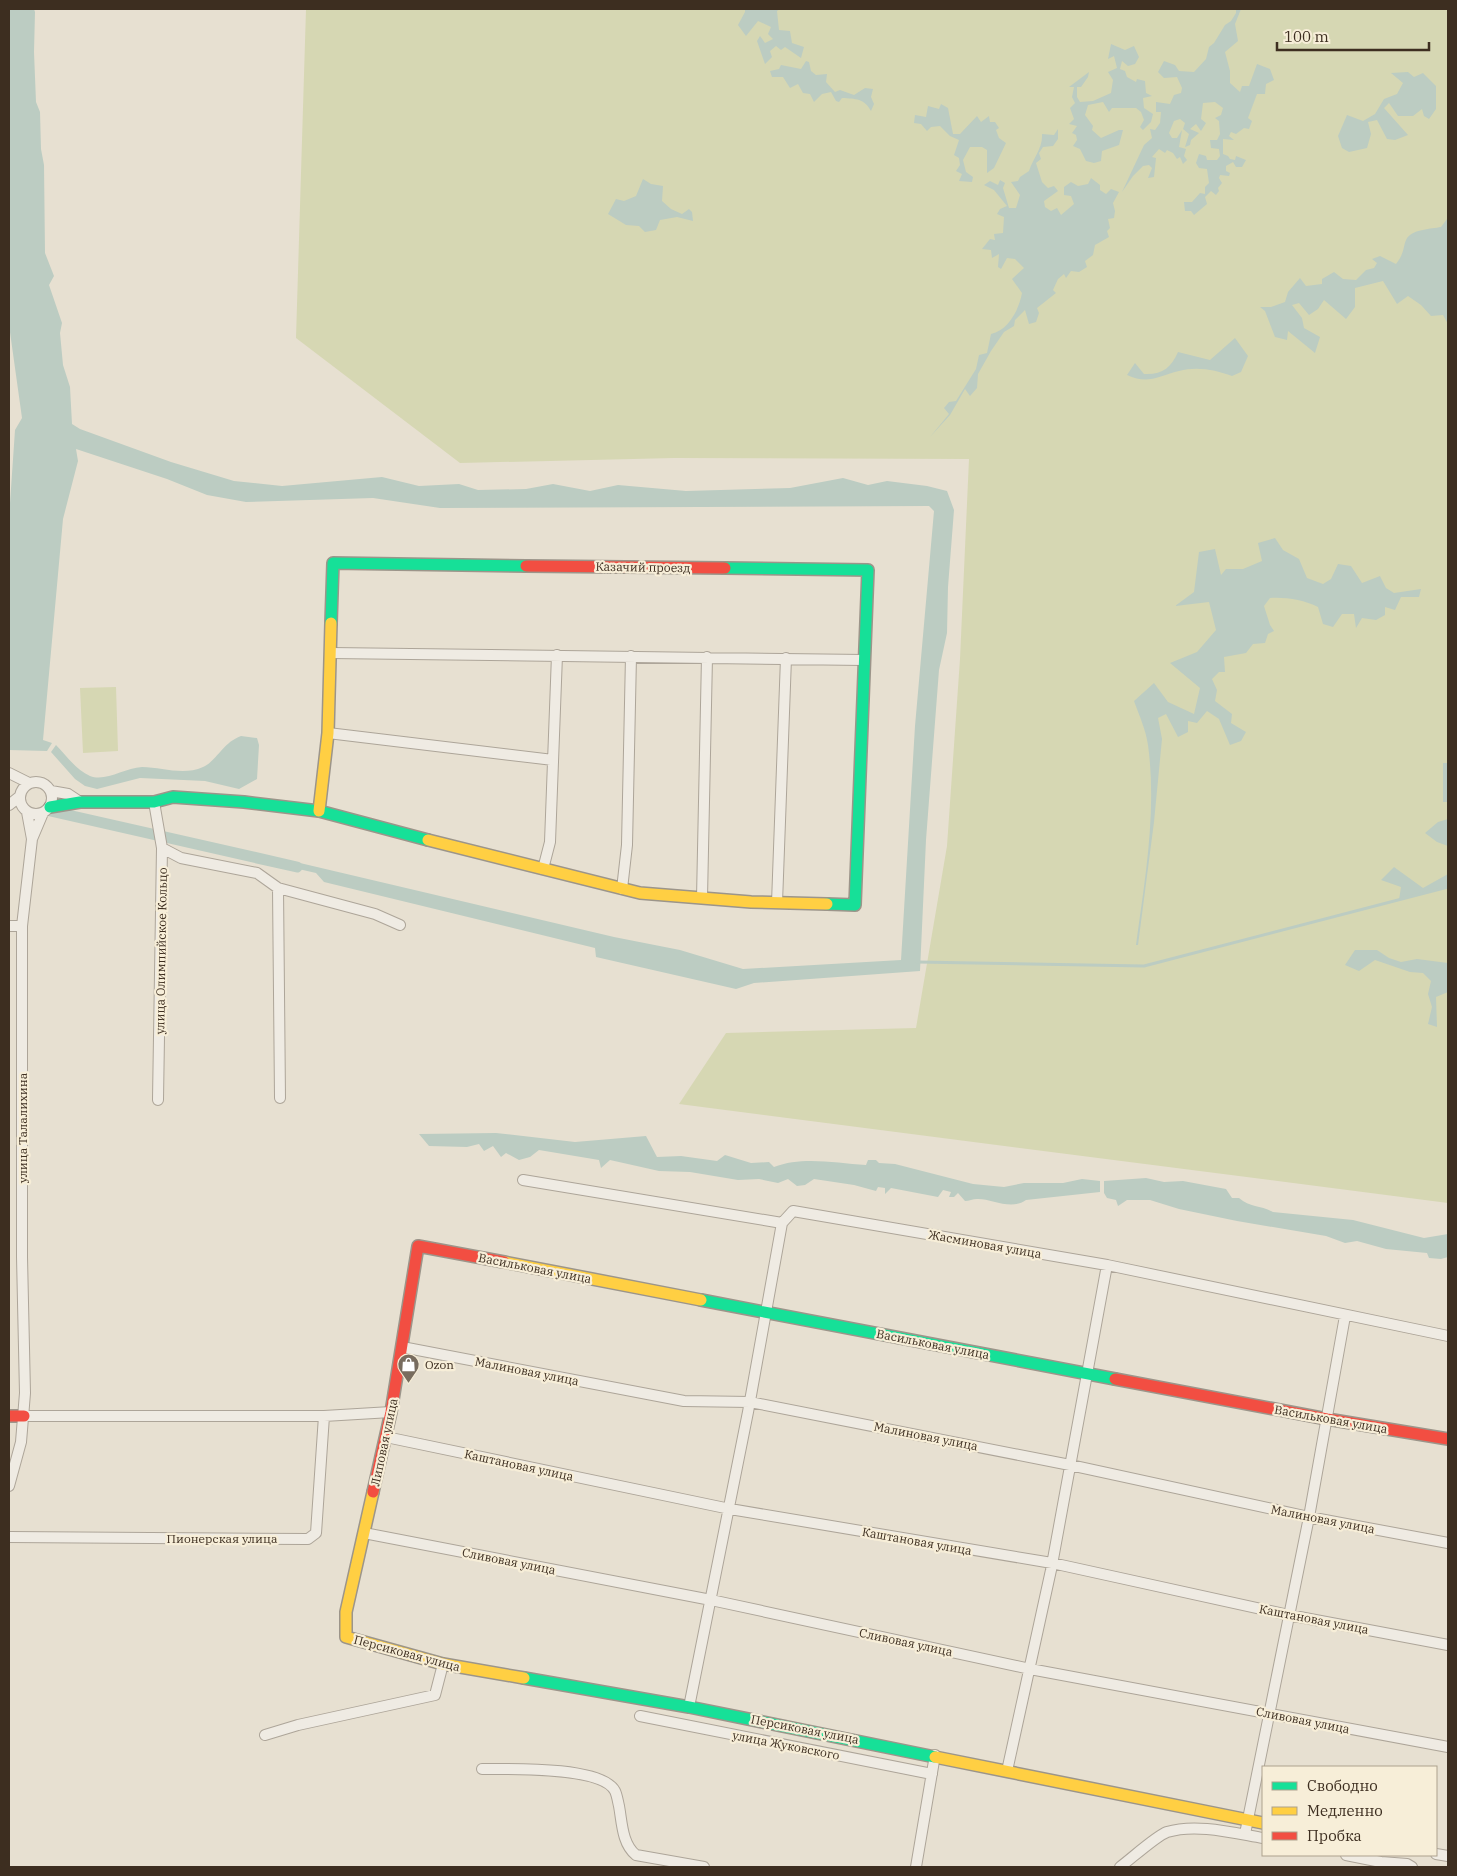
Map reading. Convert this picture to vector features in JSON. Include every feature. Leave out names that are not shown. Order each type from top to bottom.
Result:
[{"type":"street","name":"Казачий проезд","points":[[319,811],[328,733],[333,563],[868,570],[855,905],[777,903]]},
{"type":"street","points":[[331,652],[864,660]]},
{"type":"street","points":[[543,870],[550,842],[557,655]]},
{"type":"street","points":[[622,889],[627,845],[631,656]]},
{"type":"street","points":[[702,898],[707,658]]},
{"type":"street","points":[[27,812],[35,815],[80,802],[154,802],[173,797],[244,802],[319,811],[622,889],[702,898],[777,903],[786,658]]},
{"type":"street","points":[[328,733],[553,760]]},
{"type":"street","points":[[9,773],[29,783]]},
{"type":"street","points":[[37,782],[45,784],[51,791],[53,799],[32,839],[27,812],[20,803],[20,797],[22,789],[29,783],[37,782]]},
{"type":"street","points":[[51,791],[68,794],[80,802]]},
{"type":"street","points":[[9,805],[20,797]]},
{"type":"street","name":"улица Олимпийское Кольцо","points":[[154,802],[162,848],[158,1100]]},
{"type":"street","name":"улица Талалихина","points":[[9,1486],[21,1442],[25,1393],[22,1247],[22,926],[32,839]]},
{"type":"street","points":[[162,848],[181,858],[257,873],[278,888],[375,914],[400,925]]},
{"type":"street","points":[[278,888],[280,1098]]},
{"type":"street","points":[[9,926],[22,926]]},
{"type":"street","points":[[523,1180],[782,1223],[730,1509],[689,1707]]},
{"type":"street","name":"Жасминовая улица","points":[[782,1223],[793,1211],[1107,1264],[1345,1316],[1448,1336]]},
{"type":"street","name":"Васильковая улица","points":[[418,1246],[1327,1419],[1448,1439]]},
{"type":"street","name":"Липовая улица","points":[[346,1637],[346,1612],[391,1412],[418,1246]]},
{"type":"street","points":[[1007,1771],[1052,1563],[1107,1264]]},
{"type":"street","points":[[1245,1834],[1271,1714],[1345,1316]]},
{"type":"street","name":"Малиновая улица","points":[[402,1347],[684,1401],[750,1402],[1070,1465],[1309,1517],[1448,1543]]},
{"type":"street","points":[[9,1416],[324,1416],[391,1412]]},
{"type":"street","name":"Пионерская улица","points":[[9,1537],[308,1538],[316,1533],[324,1416]]},
{"type":"street","name":"Каштановая улица","points":[[386,1437],[730,1509],[1052,1563],[1289,1615],[1448,1645]]},
{"type":"street","name":"Сливовая улица","points":[[364,1533],[710,1600],[1030,1669],[1448,1748]]},
{"type":"street","name":"Персиковая улица","points":[[346,1637],[442,1664],[689,1707],[935,1755],[1262,1823]]},
{"type":"street","points":[[265,1735],[298,1725],[435,1695],[442,1664]]},
{"type":"street","name":"улица Жуковского","points":[[640,1716],[932,1774]]},
{"type":"street","points":[[916,1867],[935,1755]]},
{"type":"street","points":[[482,1769],[547,1770],[581,1774],[608,1784],[615,1791],[628,1848],[636,1855],[704,1867]]},
{"type":"street","points":[[1120,1867],[1165,1833],[1186,1829],[1245,1834],[1262,1838]]},
{"type":"street","points":[[1351,1856],[1381,1862],[1407,1864],[1412,1867]]},
{"type":"green space","points":[[306,9],[1448,9],[1448,1203],[679,1104],[726,1033],[916,1028],[947,846],[960,659],[969,459],[674,458],[460,463],[296,338]]},
{"type":"green space","points":[[116,687],[118,751],[83,753],[80,688]]},
{"type":"shaded area","points":[[9,9],[34,9],[35,12],[36,102],[40,112],[41,149],[44,165],[45,253],[54,276],[49,285],[62,323],[60,333],[63,365],[70,387],[72,424],[80,429],[171,462],[234,481],[282,486],[382,477],[419,486],[459,484],[478,490],[526,489],[553,484],[590,491],[618,485],[686,491],[790,488],[843,478],[868,485],[887,481],[927,486],[947,491],[954,510],[948,587],[947,633],[939,670],[926,840],[920,971],[754,983],[736,989],[596,957],[595,948],[324,882],[316,873],[281,865],[283,859],[614,937],[680,950],[743,969],[901,960],[915,726],[934,511],[929,506],[440,508],[373,498],[246,502],[207,495],[167,479],[76,449],[78,461],[63,519],[43,740],[52,743],[47,751],[9,750],[9,518],[15,430],[22,418],[9,325]]},
{"type":"shaded area","points":[[745,9],[780,9],[777,11],[779,30],[790,31],[792,43],[804,47],[801,58],[785,47],[781,50],[776,46],[770,51],[772,57],[765,64],[757,41],[760,36],[765,43],[773,39],[768,34],[771,27],[758,21],[746,36],[738,25]]},
{"type":"shaded area","points":[[1236,9],[1241,9],[1235,24],[1238,41],[1225,52],[1230,71],[1230,83],[1240,92],[1242,86],[1249,86],[1257,64],[1270,69],[1274,80],[1266,84],[1265,94],[1257,94],[1248,118],[1252,121],[1249,129],[1244,128],[1236,134],[1231,132],[1229,136],[1234,140],[1223,139],[1223,154],[1230,159],[1235,160],[1236,156],[1246,160],[1242,167],[1236,167],[1233,162],[1226,166],[1226,171],[1230,173],[1229,176],[1220,175],[1219,178],[1222,183],[1216,195],[1211,191],[1205,197],[1207,204],[1194,215],[1191,211],[1185,211],[1184,202],[1192,202],[1200,193],[1205,194],[1205,187],[1209,183],[1207,169],[1199,168],[1196,163],[1199,154],[1206,156],[1207,160],[1217,160],[1220,156],[1219,149],[1211,148],[1210,140],[1217,140],[1220,134],[1219,121],[1215,118],[1221,115],[1223,108],[1215,102],[1203,103],[1201,119],[1206,123],[1201,131],[1196,124],[1190,129],[1199,133],[1191,140],[1190,145],[1185,147],[1189,134],[1183,129],[1185,123],[1180,119],[1174,121],[1169,133],[1172,138],[1177,138],[1182,130],[1179,147],[1186,149],[1184,156],[1187,160],[1183,164],[1180,157],[1177,159],[1173,153],[1167,150],[1165,153],[1159,149],[1152,157],[1156,158],[1154,177],[1148,178],[1152,168],[1149,165],[1143,166],[1122,192],[1144,145],[1152,138],[1150,129],[1155,130],[1160,123],[1161,112],[1156,112],[1156,102],[1170,104],[1174,95],[1181,93],[1182,88],[1177,77],[1164,78],[1158,72],[1164,61],[1175,65],[1179,71],[1194,72],[1206,59],[1209,47],[1214,43],[1225,25],[1231,21],[1236,13]]},
{"type":"shaded area","points":[[1111,44],[1125,50],[1134,46],[1139,57],[1135,64],[1128,66],[1122,61],[1120,69],[1125,71],[1127,77],[1136,82],[1137,79],[1145,81],[1146,93],[1152,96],[1143,98],[1144,108],[1153,114],[1151,122],[1143,130],[1140,127],[1144,120],[1141,112],[1136,108],[1112,108],[1109,112],[1103,102],[1088,105],[1085,115],[1093,126],[1092,130],[1101,138],[1123,130],[1119,145],[1102,151],[1101,161],[1094,163],[1086,161],[1080,149],[1073,146],[1077,140],[1076,135],[1072,133],[1077,126],[1069,124],[1074,119],[1070,108],[1075,103],[1072,97],[1074,87],[1069,87],[1089,72],[1081,87],[1077,87],[1077,97],[1080,102],[1093,101],[1111,93],[1113,80],[1108,72],[1117,68],[1114,56],[1108,59]]},
{"type":"shaded area","points":[[806,61],[809,62],[811,71],[816,75],[827,74],[826,82],[835,92],[840,90],[854,95],[865,88],[873,89],[871,97],[874,104],[871,111],[859,100],[842,98],[839,102],[836,101],[831,92],[822,94],[814,102],[810,94],[803,93],[798,84],[790,88],[783,77],[772,77],[770,71],[779,69],[781,65],[801,69]]},
{"type":"shaded area","points":[[1408,72],[1414,77],[1423,73],[1436,86],[1436,109],[1429,119],[1424,116],[1422,109],[1413,116],[1398,116],[1389,103],[1384,108],[1408,135],[1395,140],[1387,139],[1377,120],[1368,122],[1371,134],[1367,148],[1349,152],[1342,148],[1338,136],[1347,115],[1363,121],[1375,114],[1384,99],[1397,94],[1403,83],[1391,73]]},
{"type":"shaded area","points":[[941,104],[948,108],[953,134],[960,134],[977,116],[981,122],[989,116],[990,122],[995,122],[999,128],[996,130],[999,138],[1006,143],[994,168],[987,173],[987,150],[982,147],[970,147],[963,160],[966,172],[973,177],[972,182],[959,181],[962,174],[956,171],[960,165],[959,158],[954,155],[959,140],[950,136],[940,126],[931,127],[927,131],[921,124],[914,123],[915,115],[926,117],[928,106],[939,109]]},
{"type":"shaded area","points":[[1058,129],[1058,139],[1053,146],[1043,147],[1039,153],[1041,159],[1036,163],[1042,182],[1048,188],[1054,186],[1058,191],[1044,201],[1045,207],[1051,211],[1057,208],[1061,215],[1074,204],[1071,196],[1064,195],[1064,187],[1071,182],[1078,186],[1088,184],[1091,178],[1100,185],[1100,190],[1106,194],[1111,189],[1119,192],[1113,203],[1114,218],[1108,219],[1110,228],[1107,231],[1109,237],[1095,245],[1093,255],[1085,261],[1087,267],[1079,272],[1071,271],[1066,278],[1064,274],[1058,279],[1053,290],[1056,293],[1037,308],[1039,313],[1036,322],[1029,324],[1025,310],[1015,320],[1014,326],[1004,332],[978,374],[977,388],[970,396],[965,389],[950,415],[930,437],[949,414],[944,408],[949,402],[956,401],[976,369],[979,355],[987,353],[991,334],[1003,328],[1016,312],[1022,293],[1012,279],[1024,268],[1015,259],[1007,258],[1001,269],[998,267],[999,254],[992,258],[991,250],[982,249],[990,239],[995,240],[994,234],[1003,233],[1004,217],[997,214],[1000,209],[1007,206],[994,190],[984,185],[990,181],[998,185],[1000,180],[1005,183],[1003,188],[1009,208],[1016,208],[1020,195],[1011,182],[1018,181],[1020,177],[1029,171],[1039,148],[1042,134],[1054,135]]},
{"type":"shaded area","points":[[643,179],[651,184],[663,186],[662,201],[671,209],[682,214],[689,209],[692,212],[693,221],[677,217],[660,220],[656,230],[645,232],[639,226],[626,225],[608,214],[616,199],[624,201],[636,196]]},
{"type":"shaded area","points":[[1448,212],[1448,324],[1443,315],[1431,316],[1421,305],[1408,296],[1397,304],[1383,281],[1355,288],[1355,307],[1346,319],[1324,300],[1318,309],[1309,315],[1299,303],[1292,305],[1302,318],[1304,328],[1320,337],[1315,353],[1288,331],[1287,340],[1275,337],[1265,311],[1260,307],[1271,307],[1285,302],[1288,292],[1300,278],[1306,286],[1322,284],[1322,279],[1334,272],[1343,279],[1356,280],[1366,270],[1374,268],[1377,263],[1372,259],[1380,256],[1396,264],[1410,235],[1418,231],[1441,227],[1447,219]]},
{"type":"shaded area","points":[[1235,338],[1248,356],[1241,372],[1232,376],[1213,370],[1199,369],[1172,373],[1153,379],[1134,378],[1127,375],[1135,363],[1144,374],[1161,372],[1169,366],[1178,352],[1210,360]]},
{"type":"shaded area","points":[[1275,538],[1283,550],[1299,559],[1307,578],[1323,584],[1331,579],[1338,564],[1351,566],[1362,583],[1380,576],[1386,588],[1394,593],[1421,589],[1419,597],[1401,597],[1395,610],[1385,607],[1385,615],[1376,620],[1362,618],[1356,628],[1354,614],[1342,614],[1333,627],[1323,624],[1318,607],[1295,600],[1270,598],[1264,606],[1274,631],[1268,634],[1265,643],[1253,644],[1246,653],[1224,657],[1225,672],[1219,672],[1212,679],[1217,690],[1215,701],[1232,714],[1231,723],[1246,732],[1241,741],[1230,745],[1219,719],[1207,711],[1197,723],[1188,721],[1188,732],[1178,737],[1166,714],[1158,718],[1162,739],[1154,822],[1138,945],[1136,945],[1149,845],[1151,795],[1147,739],[1134,701],[1154,683],[1168,702],[1194,714],[1200,688],[1170,663],[1197,652],[1216,630],[1209,602],[1175,606],[1194,592],[1199,552],[1215,549],[1221,575],[1226,569],[1243,569],[1262,561],[1258,543]]},
{"type":"shaded area","points":[[241,736],[257,738],[259,745],[257,779],[239,789],[205,781],[140,778],[97,789],[85,786],[75,779],[51,752],[56,745],[80,770],[96,777],[109,776],[142,767],[188,771],[208,764],[224,747]]},
{"type":"shaded area","points":[[1443,763],[1448,763],[1448,802],[1443,802]]},
{"type":"shaded area","points":[[1448,819],[1448,846],[1437,842],[1425,833],[1438,822]]},
{"type":"shaded area","points":[[1394,867],[1423,888],[1448,874],[1448,887],[1399,900],[1401,887],[1381,880]]},
{"type":"shaded area","points":[[1355,950],[1377,950],[1389,958],[1401,962],[1417,959],[1448,963],[1448,992],[1436,997],[1437,1027],[1428,1024],[1432,1007],[1428,994],[1431,981],[1423,973],[1410,972],[1375,960],[1359,971],[1345,965]]},
{"type":"shaded area","points":[[496,1133],[575,1142],[646,1136],[657,1157],[681,1156],[717,1161],[725,1155],[751,1163],[769,1162],[774,1167],[807,1161],[866,1165],[868,1160],[876,1160],[879,1163],[895,1164],[973,1184],[1004,1187],[1024,1183],[1063,1183],[1082,1179],[1100,1181],[1100,1192],[1026,1200],[1014,1204],[982,1199],[965,1201],[958,1193],[954,1197],[949,1197],[951,1192],[943,1190],[938,1197],[891,1188],[885,1194],[885,1188],[878,1187],[876,1191],[854,1185],[814,1179],[805,1185],[797,1186],[788,1179],[778,1183],[759,1179],[738,1180],[690,1172],[659,1171],[610,1160],[601,1168],[599,1160],[539,1150],[530,1157],[519,1160],[506,1153],[501,1157],[493,1146],[484,1151],[479,1144],[467,1147],[429,1146],[419,1134]]},
{"type":"shaded area","points":[[1146,1178],[1164,1182],[1183,1181],[1226,1189],[1232,1198],[1239,1198],[1247,1203],[1273,1212],[1353,1220],[1424,1238],[1448,1234],[1448,1257],[1441,1259],[1429,1258],[1427,1253],[1386,1249],[1357,1241],[1345,1243],[1326,1236],[1237,1221],[1179,1209],[1150,1200],[1127,1200],[1118,1206],[1116,1200],[1107,1198],[1104,1193],[1104,1181]]},
{"type":"waterway","points":[[46,810],[297,867]]},
{"type":"waterway","points":[[917,962],[1144,966],[1448,887]]},
{"type":"traffic: fast","points":[[331,623],[333,563],[526,566]]},
{"type":"traffic: fast","points":[[725,568],[868,570],[855,905],[827,904]]},
{"type":"traffic: fast","points":[[50,807],[80,802],[154,802],[173,797],[244,802],[319,811],[428,840]]},
{"type":"traffic: fast","points":[[701,1300],[1115,1379]]},
{"type":"traffic: fast","points":[[524,1678],[689,1707],[935,1757]]},
{"type":"traffic: slow","points":[[319,811],[328,733],[331,623]]},
{"type":"traffic: slow","points":[[428,840],[640,893],[751,902],[827,904]]},
{"type":"traffic: slow","points":[[504,1262],[701,1300]]},
{"type":"traffic: slow","points":[[373,1492],[346,1612],[346,1637],[443,1664],[524,1678]]},
{"type":"traffic: slow","points":[[935,1757],[1262,1823]]},
{"type":"traffic: jam","points":[[526,566],[725,568]]},
{"type":"traffic: jam","points":[[373,1492],[391,1412],[418,1246],[504,1262]]},
{"type":"traffic: jam","points":[[1115,1379],[1327,1419],[1448,1439]]},
{"type":"traffic: jam","points":[[9,1416],[24,1416]]},
{"type":"place","name":"Ozon","points":[[409,1383]]}]
